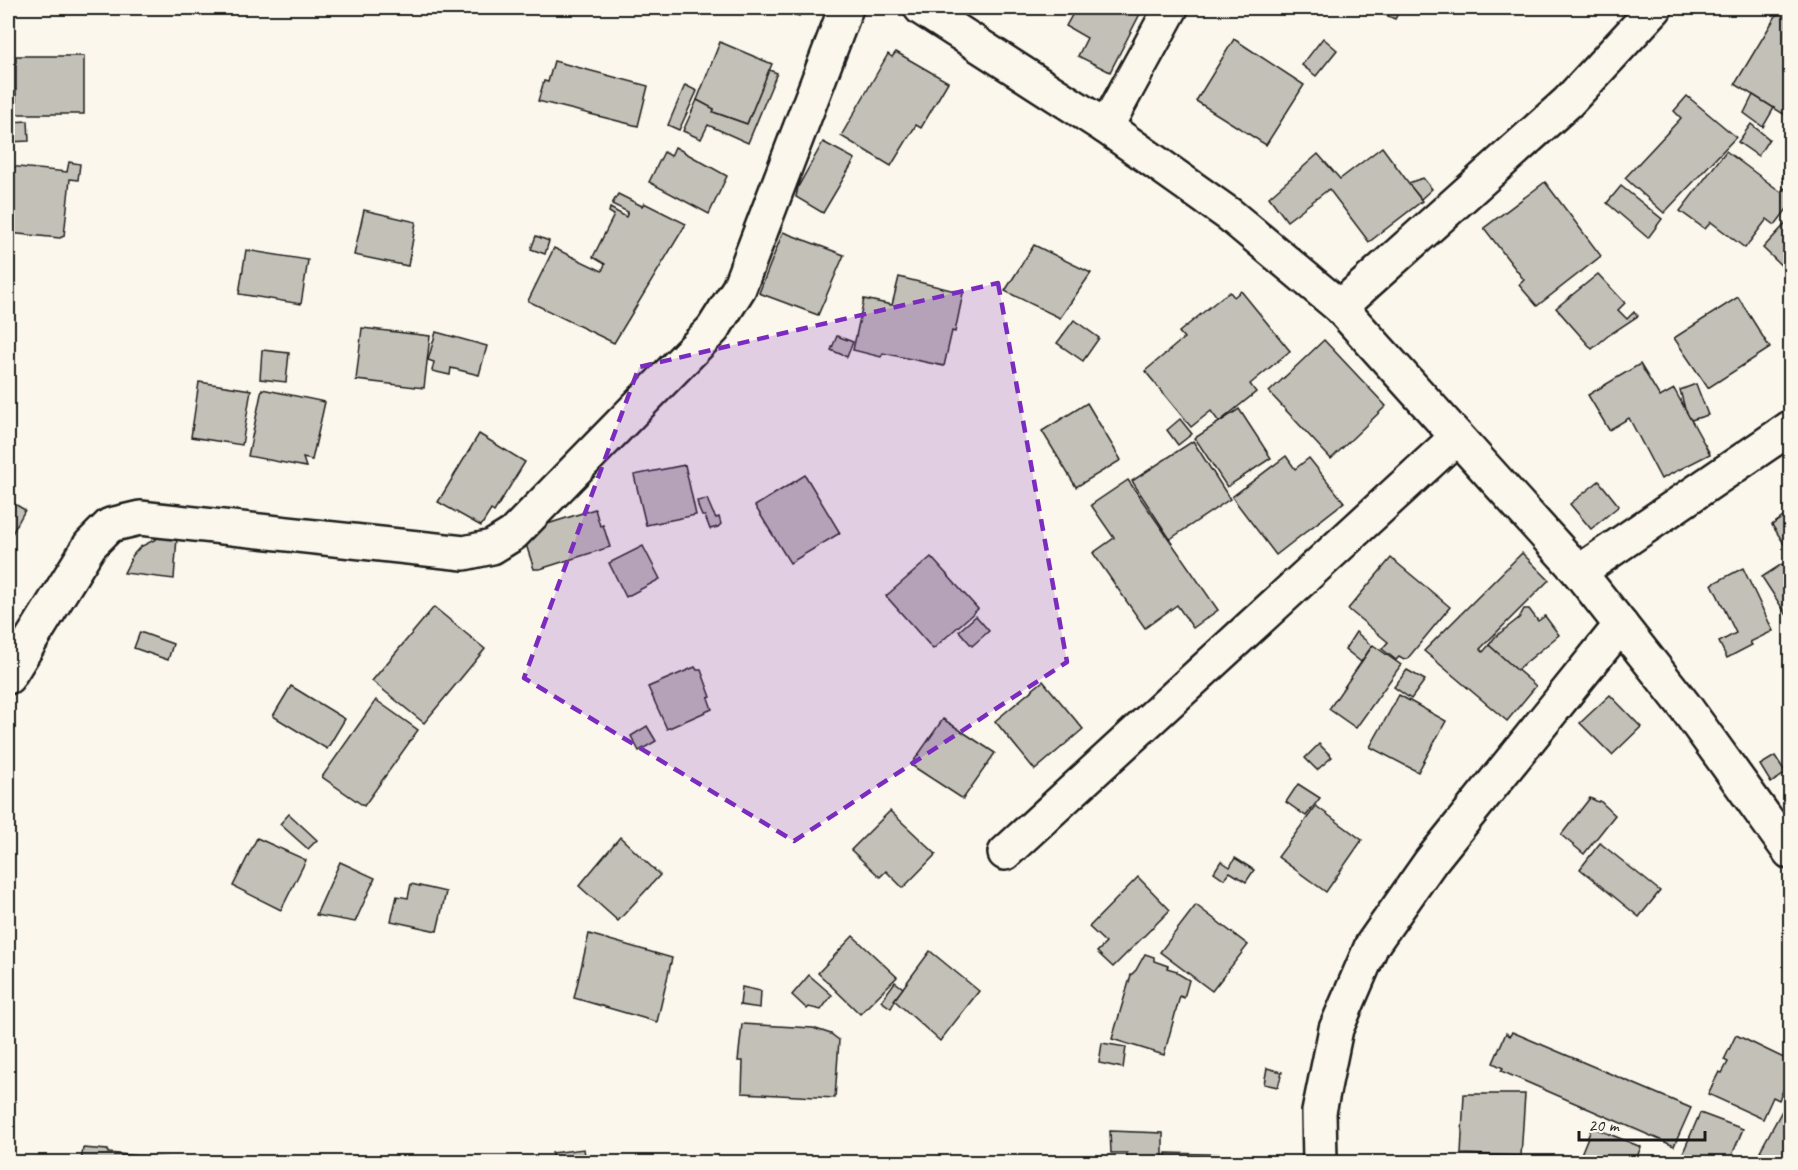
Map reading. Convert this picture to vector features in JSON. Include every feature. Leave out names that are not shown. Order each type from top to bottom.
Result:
[{"type":"street","points":[[8,677],[90,545],[110,525],[140,518],[464,553],[492,547],[513,534],[713,329],[739,288],[846,8]]},
{"type":"street","points":[[921,8],[1106,127],[1230,215],[1340,307],[1579,572],[1684,705],[1791,852]]},
{"type":"street","points":[[1106,127],[1171,8]]},
{"type":"street","points":[[1340,307],[1568,102],[1655,8]]},
{"type":"street","points":[[1579,572],[1791,428]]},
{"type":"street","points":[[1005,853],[1457,437]]},
{"type":"street","points":[[1320,1162],[1320,1112],[1335,1029],[1372,945],[1431,861],[1621,626]]},
{"type":"highlighted area","points":[[998,283],[1067,662],[794,841],[524,678],[639,367]]},
{"type":"building","points":[[783,8],[801,8],[799,16],[782,10]]},
{"type":"building","points":[[1076,8],[1143,8],[1110,72],[1078,56],[1087,38],[1066,26]]},
{"type":"building","points":[[1370,8],[1401,8],[1395,19]]},
{"type":"building","points":[[1780,9],[1790,15],[1790,118],[1735,84]]},
{"type":"building","points":[[1323,38],[1337,50],[1316,76],[1302,65]]},
{"type":"building","points":[[1234,39],[1304,85],[1266,145],[1196,101]]},
{"type":"building","points":[[720,42],[772,64],[747,124],[713,112],[714,109],[697,100]]},
{"type":"building","points":[[896,52],[948,82],[921,128],[916,125],[891,166],[841,136],[888,54],[892,57]]},
{"type":"building","points":[[16,56],[84,56],[84,114],[16,114]]},
{"type":"building","points":[[554,61],[648,86],[638,126],[538,101],[544,81],[548,82]]},
{"type":"building","points":[[769,70],[777,73],[748,143],[708,125],[701,139],[683,131],[697,100],[714,109],[713,112],[747,124]]},
{"type":"building","points":[[685,85],[697,91],[679,130],[668,125]]},
{"type":"building","points":[[1753,95],[1774,108],[1763,127],[1744,113]]},
{"type":"building","points":[[1687,96],[1736,137],[1664,213],[1625,178],[1681,118],[1674,111]]},
{"type":"building","points":[[28,121],[29,141],[8,142],[10,122]]},
{"type":"building","points":[[1751,124],[1769,139],[1758,156],[1738,142]]},
{"type":"building","points":[[823,142],[855,159],[823,213],[796,197],[798,187]]},
{"type":"building","points":[[675,147],[727,176],[709,214],[649,182],[664,152],[671,156]]},
{"type":"building","points":[[1382,147],[1422,201],[1369,242],[1329,189],[1287,221],[1269,197],[1318,154],[1340,179]]},
{"type":"building","points":[[1726,151],[1781,192],[1784,188],[1790,193],[1790,205],[1775,225],[1767,219],[1745,248],[1711,222],[1705,229],[1680,211]]},
{"type":"building","points":[[69,162],[80,164],[78,180],[70,179],[64,236],[60,238],[8,233],[9,166],[67,172]]},
{"type":"building","points":[[1790,170],[1790,187],[1782,178]]},
{"type":"building","points":[[1423,178],[1432,189],[1421,199],[1408,183]]},
{"type":"building","points":[[1545,182],[1601,256],[1537,306],[1519,285],[1524,280],[1484,228]]},
{"type":"building","points":[[1621,186],[1662,219],[1648,238],[1607,203]]},
{"type":"building","points":[[618,194],[642,206],[644,203],[686,224],[614,343],[528,301],[554,248],[602,271],[605,264],[593,257],[614,215],[609,212],[610,208],[626,217],[628,212],[612,204]]},
{"type":"building","points":[[364,210],[416,222],[408,266],[354,255]]},
{"type":"building","points":[[1790,219],[1790,274],[1763,248]]},
{"type":"building","points":[[783,232],[844,255],[818,315],[759,293]]},
{"type":"building","points":[[536,236],[549,241],[545,254],[531,249]]},
{"type":"building","points":[[1034,245],[1091,273],[1060,318],[1005,291]]},
{"type":"building","points":[[246,250],[308,260],[301,304],[239,294]]},
{"type":"building","points":[[1598,274],[1625,303],[1618,310],[1627,319],[1634,312],[1638,316],[1592,349],[1556,308]]},
{"type":"building","points":[[899,277],[963,293],[955,332],[952,331],[944,366],[883,353],[881,357],[853,350],[864,299],[892,305]]},
{"type":"building","points":[[1241,291],[1290,351],[1250,384],[1256,392],[1219,422],[1211,411],[1191,427],[1145,371],[1184,338],[1179,332],[1222,297],[1230,292],[1234,297]]},
{"type":"building","points":[[1738,297],[1770,348],[1708,388],[1674,338]]},
{"type":"building","points":[[1074,320],[1099,338],[1083,361],[1057,343]]},
{"type":"building","points":[[362,328],[430,336],[424,388],[356,380]]},
{"type":"building","points":[[436,332],[487,346],[479,375],[451,368],[450,375],[432,371],[434,362],[428,360]]},
{"type":"building","points":[[837,336],[853,342],[847,357],[831,350]]},
{"type":"building","points":[[1324,340],[1386,406],[1331,459],[1269,392]]},
{"type":"building","points":[[262,350],[289,353],[286,382],[260,379]]},
{"type":"building","points":[[1640,364],[1660,397],[1674,389],[1710,454],[1661,479],[1629,418],[1609,430],[1588,395]]},
{"type":"building","points":[[199,382],[251,390],[242,445],[191,437]]},
{"type":"building","points":[[1696,384],[1708,415],[1691,420],[1685,409],[1680,390]]},
{"type":"building","points":[[262,389],[325,402],[312,460],[303,458],[306,467],[248,456]]},
{"type":"building","points":[[1087,403],[1121,460],[1076,487],[1042,431]]},
{"type":"building","points":[[1239,409],[1271,458],[1227,487],[1195,438]]},
{"type":"building","points":[[1180,419],[1192,434],[1178,445],[1167,430]]},
{"type":"building","points":[[479,434],[525,462],[494,512],[491,510],[481,526],[438,502]]},
{"type":"building","points":[[1193,441],[1230,499],[1170,539],[1132,481]]},
{"type":"building","points":[[1286,456],[1295,469],[1309,458],[1344,502],[1276,555],[1232,497]]},
{"type":"building","points":[[685,465],[696,515],[646,525],[634,475]]},
{"type":"building","points":[[805,475],[840,533],[790,563],[755,506]]},
{"type":"building","points":[[1128,480],[1218,610],[1193,628],[1177,605],[1145,628],[1093,553],[1114,538],[1091,505]]},
{"type":"building","points":[[1599,481],[1619,506],[1591,529],[1570,504]]},
{"type":"building","points":[[707,499],[721,524],[710,529],[697,501]]},
{"type":"building","points":[[8,500],[25,510],[8,541]]},
{"type":"building","points":[[595,509],[610,547],[534,569],[522,532]]},
{"type":"building","points":[[1790,512],[1790,553],[1772,525]]},
{"type":"building","points":[[160,537],[177,537],[174,579],[124,573],[140,547]]},
{"type":"building","points":[[643,546],[660,579],[626,597],[609,563]]},
{"type":"building","points":[[1522,553],[1549,580],[1480,649],[1483,652],[1489,645],[1536,686],[1507,721],[1424,651]]},
{"type":"building","points":[[931,557],[978,609],[933,649],[886,596]]},
{"type":"building","points":[[1391,558],[1450,607],[1404,660],[1399,657],[1396,660],[1382,649],[1388,642],[1348,609]]},
{"type":"building","points":[[1782,564],[1790,577],[1790,620],[1762,577]]},
{"type":"building","points":[[1743,568],[1773,631],[1750,642],[1752,645],[1727,658],[1719,642],[1736,633],[1712,584]]},
{"type":"building","points":[[434,607],[485,649],[424,723],[372,681]]},
{"type":"building","points":[[1524,609],[1529,609],[1538,621],[1545,616],[1559,635],[1517,670],[1489,645],[1495,637],[1519,618]]},
{"type":"building","points":[[976,616],[989,631],[972,646],[959,631]]},
{"type":"building","points":[[140,632],[173,644],[168,660],[134,648]]},
{"type":"building","points":[[1356,632],[1372,646],[1361,662],[1345,649]]},
{"type":"building","points":[[1373,645],[1401,665],[1356,728],[1329,709]]},
{"type":"building","points":[[695,667],[701,670],[711,697],[708,698],[712,709],[667,729],[648,687]]},
{"type":"building","points":[[1407,670],[1425,680],[1411,699],[1394,687]]},
{"type":"building","points":[[1043,681],[1083,729],[1035,770],[995,721]]},
{"type":"building","points":[[291,686],[345,719],[327,749],[273,716]]},
{"type":"building","points":[[1399,695],[1446,721],[1418,772],[1370,747]]},
{"type":"building","points":[[1610,695],[1641,727],[1612,755],[1580,723]]},
{"type":"building","points":[[376,700],[418,730],[364,806],[322,777]]},
{"type":"building","points":[[943,719],[995,753],[963,799],[911,765]]},
{"type":"building","points":[[647,726],[656,741],[639,751],[631,736]]},
{"type":"building","points":[[1319,744],[1332,757],[1317,770],[1305,758]]},
{"type":"building","points":[[1775,756],[1786,773],[1771,783],[1760,765]]},
{"type":"building","points":[[1298,784],[1320,798],[1306,816],[1286,802]]},
{"type":"building","points":[[1590,798],[1600,801],[1615,815],[1584,854],[1561,835]]},
{"type":"building","points":[[1316,806],[1362,840],[1326,892],[1278,857]]},
{"type":"building","points":[[890,811],[936,854],[903,888],[886,871],[880,877],[851,850]]},
{"type":"building","points":[[289,814],[317,840],[308,849],[280,824]]},
{"type":"building","points":[[620,837],[660,875],[618,921],[579,886]]},
{"type":"building","points":[[257,838],[306,860],[281,910],[233,886]]},
{"type":"building","points":[[1600,843],[1660,891],[1639,917],[1580,869]]},
{"type":"building","points":[[1235,858],[1254,870],[1246,882],[1230,872],[1224,879],[1214,872],[1221,861],[1230,867]]},
{"type":"building","points":[[340,862],[375,878],[355,922],[316,915]]},
{"type":"building","points":[[1138,877],[1170,910],[1113,967],[1097,952],[1106,943],[1089,927]]},
{"type":"building","points":[[411,884],[446,892],[437,931],[391,921],[397,896],[408,898]]},
{"type":"building","points":[[1196,905],[1248,945],[1212,991],[1160,952]]},
{"type":"building","points":[[589,934],[672,958],[657,1022],[574,998]]},
{"type":"building","points":[[853,936],[897,977],[860,1014],[818,973]]},
{"type":"building","points":[[930,951],[979,991],[940,1041],[894,1000]]},
{"type":"building","points":[[1145,954],[1154,957],[1154,961],[1168,966],[1167,968],[1177,971],[1189,980],[1184,998],[1180,996],[1164,1055],[1112,1039],[1131,975]]},
{"type":"building","points":[[809,975],[832,995],[821,1010],[809,1007],[807,1009],[792,995]]},
{"type":"building","points":[[895,982],[903,988],[891,1008],[881,1001]]},
{"type":"building","points":[[742,987],[761,991],[760,1008],[740,1005]]},
{"type":"building","points":[[742,1024],[813,1028],[831,1034],[839,1040],[835,1098],[742,1093],[743,1061],[738,1061]]},
{"type":"building","points":[[1512,1032],[1691,1108],[1674,1146],[1501,1071],[1503,1068],[1493,1063],[1506,1033],[1510,1036]]},
{"type":"building","points":[[1736,1035],[1790,1061],[1790,1074],[1779,1100],[1773,1097],[1763,1119],[1708,1094],[1719,1072],[1722,1073],[1728,1062],[1724,1060]]},
{"type":"building","points":[[1102,1043],[1126,1047],[1123,1068],[1099,1063]]},
{"type":"building","points":[[1267,1068],[1282,1072],[1278,1087],[1264,1084]]},
{"type":"building","points":[[1464,1094],[1525,1094],[1521,1156],[1461,1154]]},
{"type":"building","points":[[1790,1096],[1790,1162],[1781,1162],[1760,1151]]},
{"type":"building","points":[[1700,1113],[1743,1129],[1729,1162],[1679,1162]]},
{"type":"building","points":[[1592,1127],[1641,1147],[1635,1162],[1589,1162],[1579,1159]]},
{"type":"building","points":[[1110,1131],[1163,1133],[1163,1162],[1127,1162],[1127,1153],[1111,1153]]},
{"type":"building","points":[[83,1148],[108,1150],[108,1153],[170,1159],[169,1162],[81,1162]]},
{"type":"building","points":[[584,1149],[586,1162],[553,1162],[552,1153]]},
{"type":"building","points":[[1166,1153],[1240,1155],[1240,1162],[1166,1162]]}]
